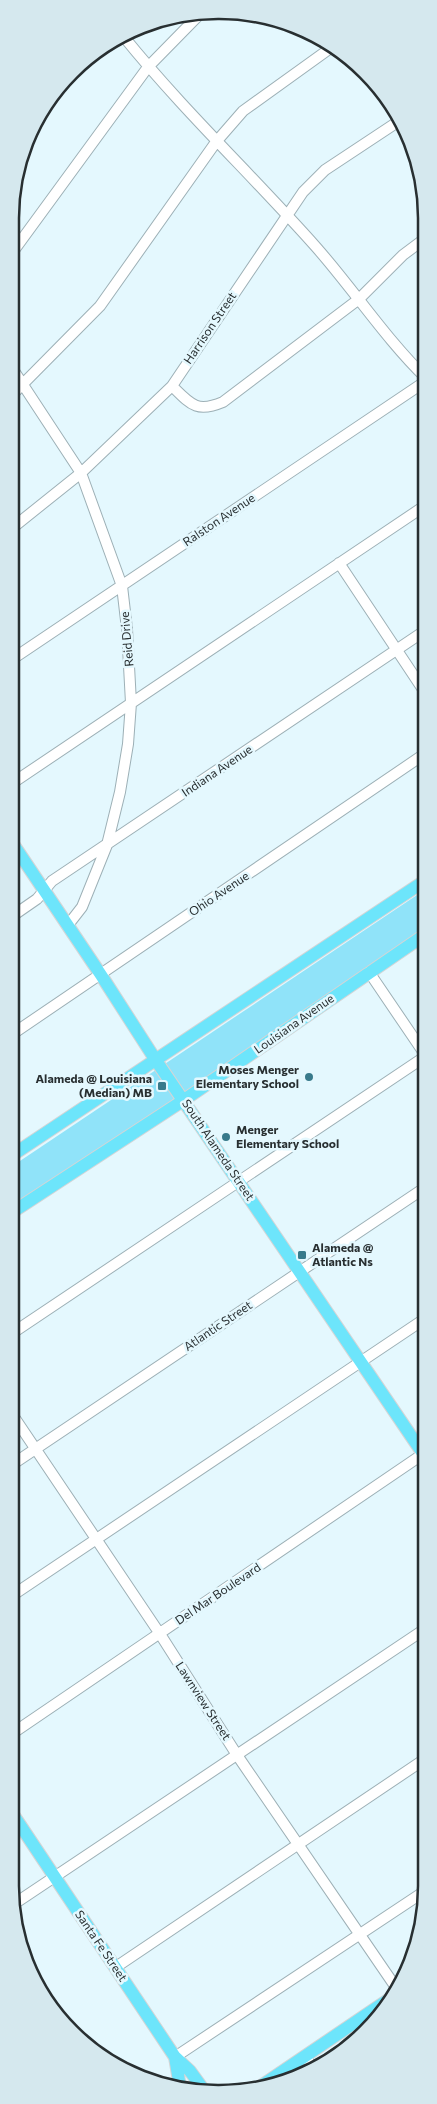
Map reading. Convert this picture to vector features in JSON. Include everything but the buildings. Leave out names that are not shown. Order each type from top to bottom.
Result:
[{"type":"main road","name":"South Alameda Street","points":[[19,853],[101,974],[154,1059],[184,1100],[360,1362],[418,1444]]},
{"type":"main road","points":[[19,1151],[154,1059],[418,885]]},
{"type":"main road","name":"Louisiana Avenue","points":[[19,1208],[184,1100],[418,939]]},
{"type":"main road","name":"Santa Fe Street","points":[[19,1823],[175,2057],[179,2081]]},
{"type":"main road","points":[[274,2077],[376,2008]]},
{"type":"main road","points":[[175,2057],[190,2070],[200,2085]]},
{"type":"street","points":[[19,243],[148,66],[194,20]]},
{"type":"street","points":[[127,41],[216,142],[286,215],[358,299],[390,341],[418,371]]},
{"type":"street","points":[[19,388],[100,306],[216,142],[242,111],[327,51]]},
{"type":"street","name":"Harrison Street","points":[[19,523],[81,473],[172,386],[303,192],[325,170],[394,124]]},
{"type":"street","points":[[172,386],[186,400],[196,406],[209,408],[224,402],[358,299],[403,255],[418,243]]},
{"type":"street","name":"Reid Drive","points":[[19,378],[81,473],[122,586],[127,629],[130,703],[128,744],[107,845],[82,907],[68,925]]},
{"type":"street","name":"Ralston Avenue","points":[[19,655],[418,384]]},
{"type":"street","points":[[19,779],[418,510]]},
{"type":"street","points":[[339,563],[418,682]]},
{"type":"street","name":"Indiana Avenue","points":[[19,911],[37,899],[52,881],[418,636]]},
{"type":"street","name":"Ohio Avenue","points":[[19,1030],[418,758]]},
{"type":"street","points":[[370,972],[418,1044]]},
{"type":"street","points":[[19,1329],[418,1061]]},
{"type":"street","name":"Atlantic Street","points":[[19,1460],[418,1192]]},
{"type":"street","points":[[19,1591],[418,1323]]},
{"type":"street","name":"Lawnview Street","points":[[19,1424],[160,1634],[237,1755],[300,1843],[393,1982]]},
{"type":"street","name":"Del Mar Boulevard","points":[[19,1729],[418,1459]]},
{"type":"street","points":[[19,1901],[418,1634]]},
{"type":"street","points":[[116,1967],[418,1764]]},
{"type":"street","points":[[175,2057],[418,1896]]},
{"type":"street","points":[[305,2056],[310,2063]]},
{"type":"shaded area","points":[[418,894],[418,935],[19,1203],[19,1162]]},
{"type":"place","name":"Moses Menger Elementary School","points":[[309,1077]]},
{"type":"place","name":"Alameda @ Louisiana (Median) MB","points":[[162,1086]]},
{"type":"place","name":"Menger Elementary School","points":[[226,1137]]},
{"type":"place","name":"Alameda @ Atlantic Ns","points":[[302,1255]]}]
